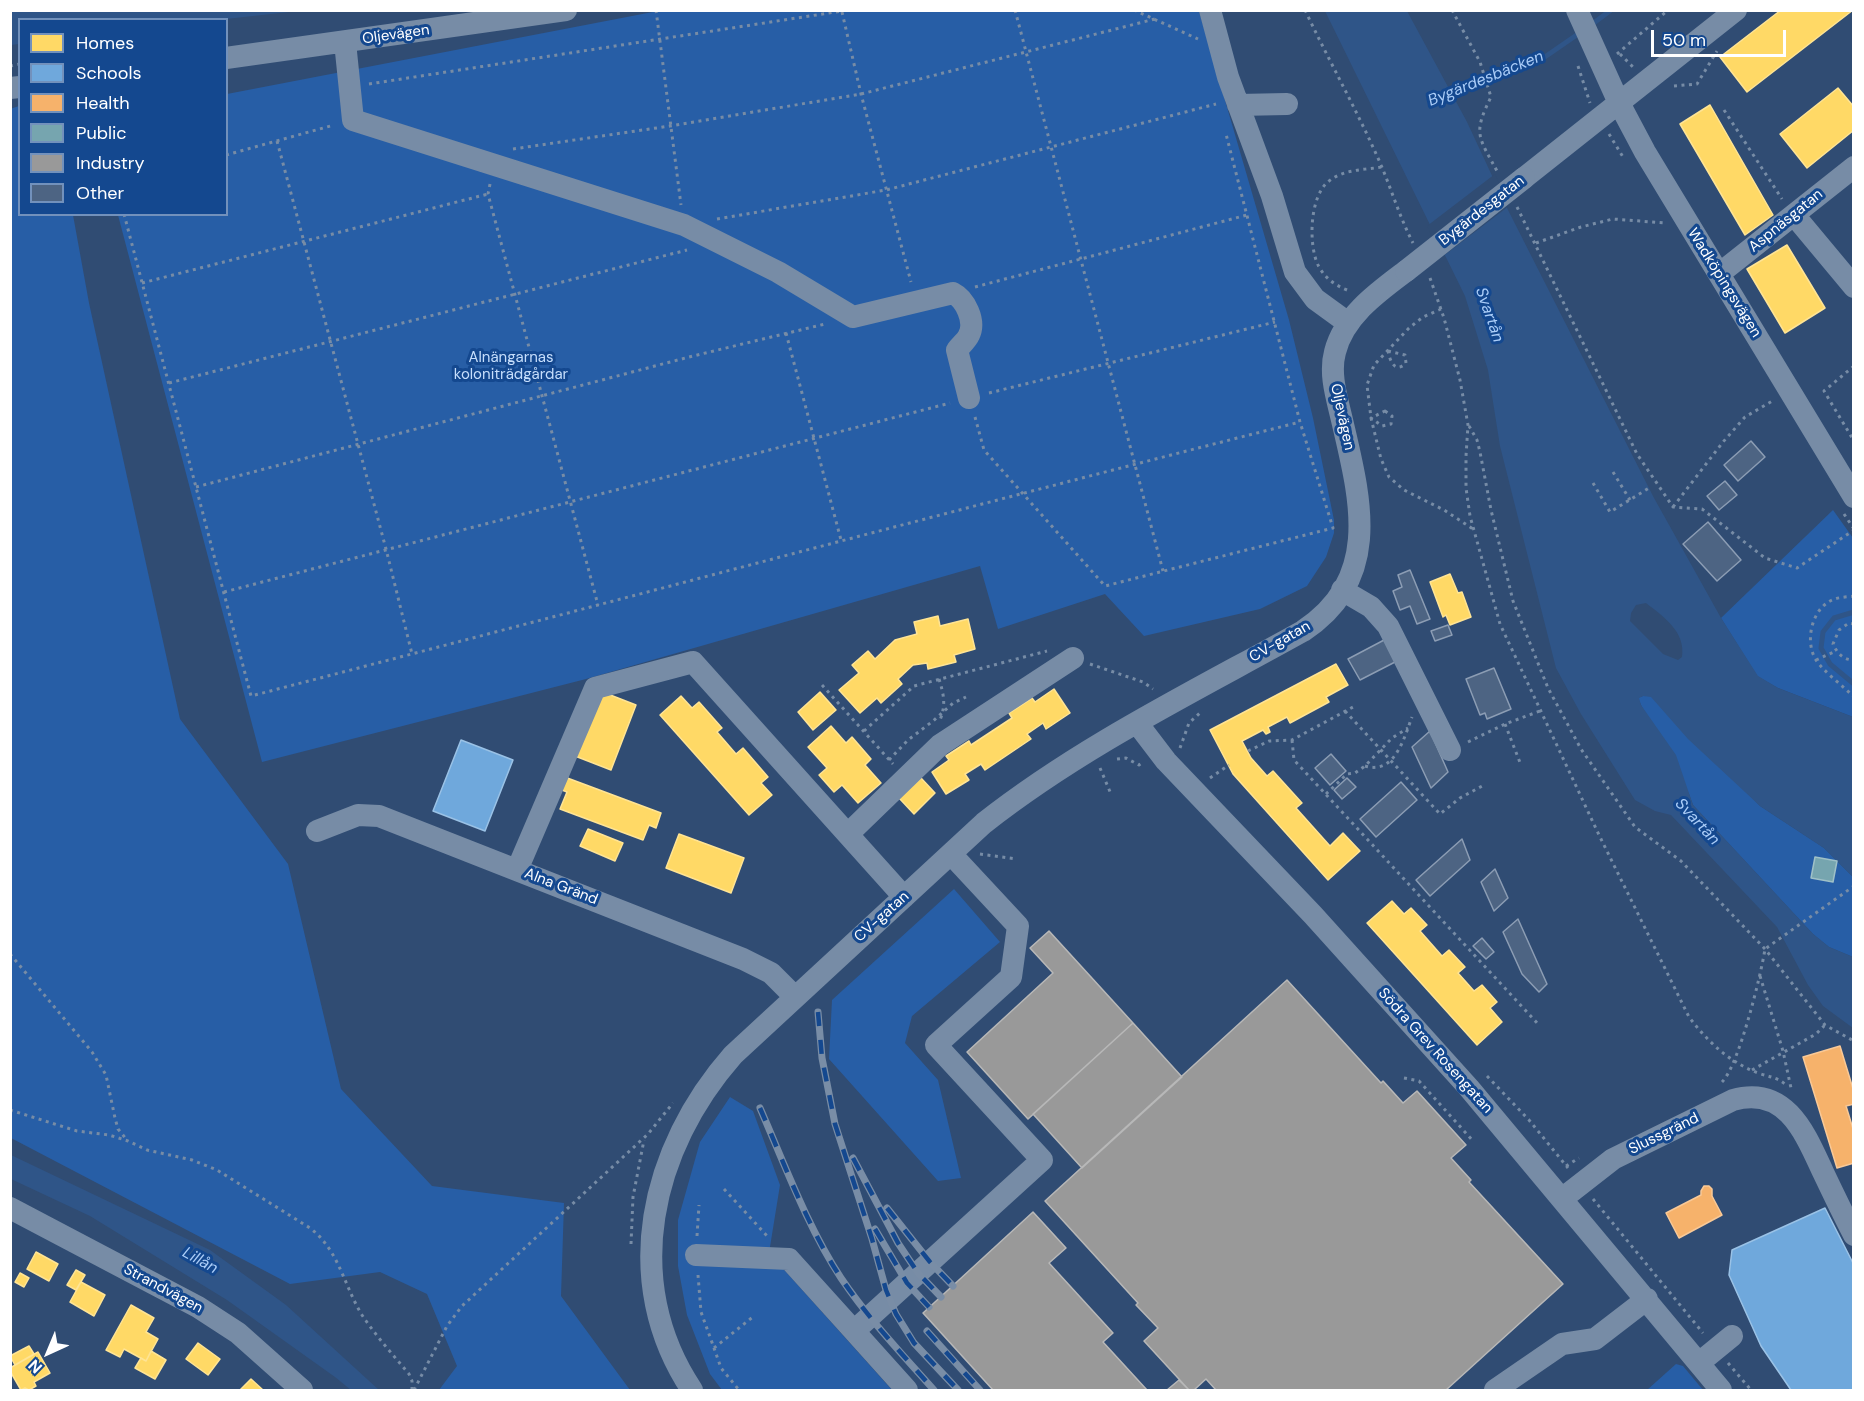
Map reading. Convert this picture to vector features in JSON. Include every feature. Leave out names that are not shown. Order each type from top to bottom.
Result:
[{"type":"street","name":"Oljevägen","points":[[228,58],[566,10]]},
{"type":"street","points":[[1210,10],[1228,77],[1228,104],[1272,196],[1295,272],[1315,299],[1348,323]]},
{"type":"street","name":"Bygärdesgatan","points":[[1348,323],[1374,295],[1406,271],[1513,179],[1619,103],[1736,10]]},
{"type":"street","name":"Wadköpingsvägen","points":[[1578,14],[1590,40],[1610,59],[1619,103],[1645,152],[1854,496]]},
{"type":"street","points":[[345,42],[353,120],[684,225],[778,272],[853,317],[953,292],[960,296],[969,316],[969,334],[957,350],[969,398]]},
{"type":"street","points":[[1228,104],[1287,104]]},
{"type":"street","name":"Aspnäsgatan","points":[[1719,274],[1854,167]]},
{"type":"street","points":[[1794,215],[1854,288]]},
{"type":"street","name":"Oljevägen","points":[[1342,590],[1356,561],[1360,538],[1360,512],[1352,462],[1334,384],[1333,370],[1335,352],[1348,323]]},
{"type":"street","points":[[1342,590],[1371,607],[1388,626],[1450,750]]},
{"type":"street","name":"CV-gatan","points":[[692,1390],[670,1349],[656,1305],[651,1236],[657,1198],[676,1142],[703,1092],[733,1054],[984,823],[1016,798],[1137,723],[1303,631],[1326,612],[1342,590]]},
{"type":"street","points":[[848,834],[940,745],[1074,658]]},
{"type":"street","points":[[518,870],[595,688],[693,662],[904,897]]},
{"type":"street","name":"Södra Grev Rosengatan","points":[[1137,723],[1166,761],[1313,915],[1469,1088],[1647,1299],[1716,1349],[1721,1390]]},
{"type":"street","name":"Alna Gränd","points":[[317,831],[358,815],[379,816],[743,959],[771,973],[795,997]]},
{"type":"street","points":[[854,1331],[1042,1160],[936,1045],[1011,977],[1018,926],[951,854]]},
{"type":"street","name":"Slussgränd","points":[[1563,1198],[1574,1175],[1613,1159],[1733,1100],[1754,1096],[1783,1097]]},
{"type":"street","points":[[1783,1097],[1847,1208],[1854,1235]]},
{"type":"street","name":"Strandvägen","points":[[10,1208],[198,1307],[238,1333],[302,1390]]},
{"type":"street","points":[[696,1255],[789,1259],[907,1390]]},
{"type":"street","points":[[1495,1390],[1562,1344],[1595,1339],[1647,1299]]},
{"type":"path","points":[[656,10],[658,40],[684,225],[886,190],[1228,104]]},
{"type":"path","points":[[1015,10],[1163,571]]},
{"type":"path","points":[[1134,10],[1200,40],[1205,40]]},
{"type":"path","points":[[1305,10],[1382,167],[1403,224],[1413,244]]},
{"type":"path","points":[[1452,10],[1480,62],[1491,97],[1479,121],[1480,139],[1513,179]]},
{"type":"path","points":[[1610,59],[1668,10]]},
{"type":"path","points":[[350,87],[842,11],[861,94],[917,302]]},
{"type":"path","points":[[511,149],[670,126],[861,94],[1155,19]]},
{"type":"path","points":[[1197,30],[1200,40]]},
{"type":"path","points":[[1583,80],[1588,100]]},
{"type":"path","points":[[1724,110],[1794,215]]},
{"type":"path","points":[[228,154],[353,120]]},
{"type":"path","points":[[969,398],[984,450],[1105,586],[1333,528],[1300,422],[1224,126]]},
{"type":"path","points":[[277,141],[412,654]]},
{"type":"path","points":[[494,165],[488,194],[598,605]]},
{"type":"path","points":[[1347,290],[1333,284],[1318,265],[1313,240],[1314,207],[1319,191],[1336,176],[1345,172],[1382,167]]},
{"type":"path","points":[[142,284],[488,194]]},
{"type":"path","points":[[1513,202],[1536,243],[1637,454],[1673,507]]},
{"type":"path","points":[[953,292],[1247,215]]},
{"type":"path","points":[[125,216],[251,696],[841,540],[1300,422]]},
{"type":"path","points":[[1536,243],[1581,227],[1613,219],[1665,223]]},
{"type":"path","points":[[168,382],[718,242]]},
{"type":"path","points":[[1428,274],[1441,309],[1460,380],[1468,425],[1466,488],[1474,530],[1500,624],[1689,1017],[1704,1038],[1734,1060]]},
{"type":"path","points":[[1441,309],[1424,317],[1409,328],[1374,365],[1367,385],[1371,418],[1381,459],[1389,477],[1404,490],[1444,510],[1474,530]]},
{"type":"path","points":[[196,487],[693,356],[853,317]]},
{"type":"path","points":[[224,592],[570,500],[1275,322]]},
{"type":"path","points":[[786,333],[841,540]]},
{"type":"path","points":[[1388,351],[1405,355],[1406,363],[1396,368],[1392,365],[1388,351]]},
{"type":"path","points":[[1854,366],[1824,391],[1854,441]]},
{"type":"path","points":[[1673,507],[1745,417],[1774,400]]},
{"type":"path","points":[[1385,411],[1389,412],[1393,420],[1391,424],[1382,426],[1371,418],[1385,411]]},
{"type":"path","points":[[1468,425],[1477,440],[1491,510],[1516,610],[1548,688],[1581,749],[1635,827],[1681,861],[1765,949],[1824,1025],[1854,1041]]},
{"type":"path","points":[[1613,472],[1630,500]]},
{"type":"path","points":[[1593,483],[1610,512],[1649,488]]},
{"type":"path","points":[[1673,507],[1702,509],[1765,558],[1797,568],[1854,530]]},
{"type":"path","points":[[1854,597],[1833,599],[1821,610],[1812,624],[1810,644],[1816,660],[1854,697]]},
{"type":"path","points":[[1854,624],[1849,623],[1839,630],[1833,644],[1836,651],[1847,660],[1854,660]]},
{"type":"path","points":[[1816,660],[1836,651]]},
{"type":"path","points":[[939,679],[944,697],[944,710],[938,725],[940,745]]},
{"type":"path","points":[[822,685],[906,780]]},
{"type":"path","points":[[889,760],[908,740],[944,710],[966,697]]},
{"type":"path","points":[[1180,750],[1189,723],[1200,711],[1210,706]]},
{"type":"path","points":[[1248,751],[1269,741],[1292,740],[1353,706]]},
{"type":"path","points":[[1365,766],[1372,768],[1383,766],[1391,760],[1396,754],[1414,713],[1428,706]]},
{"type":"path","points":[[1345,711],[1440,814],[1460,798],[1484,784]]},
{"type":"path","points":[[1450,750],[1505,724],[1540,711]]},
{"type":"path","points":[[1505,724],[1521,765]]},
{"type":"path","points":[[1326,794],[1347,774],[1354,773],[1365,766],[1392,738],[1408,728]]},
{"type":"path","points":[[1292,740],[1294,760],[1538,1024]]},
{"type":"path","points":[[1114,759],[1126,758],[1139,765],[1143,763]]},
{"type":"path","points":[[1209,779],[1229,765]]},
{"type":"path","points":[[1100,768],[1111,794]]},
{"type":"path","points":[[951,854],[980,854],[1017,859]]},
{"type":"path","points":[[1730,1073],[1741,1044],[1765,949],[1854,886]]},
{"type":"path","points":[[10,954],[92,1052],[106,1075],[114,1118],[122,1135],[128,1141]]},
{"type":"path","points":[[1759,974],[1783,1051],[1783,1097]]},
{"type":"path","points":[[1752,1070],[1816,1034],[1824,1025]]},
{"type":"path","points":[[1404,1078],[1419,1081],[1474,1142]]},
{"type":"path","points":[[1515,1104],[1751,1390]]},
{"type":"path","points":[[10,1110],[77,1131],[109,1135],[147,1150],[192,1160],[217,1170],[258,1194],[320,1236],[333,1253],[363,1317],[409,1374],[413,1390]]},
{"type":"path","points":[[1573,1162],[1574,1175]]},
{"type":"path","points":[[724,1189],[789,1259]]},
{"type":"path","points":[[699,1205],[696,1255],[701,1312],[721,1368],[739,1390]]},
{"type":"path","points":[[714,1348],[754,1316]]},
{"type":"path","points":[[413,1390],[447,1326]]},
{"type":"green space","name":"Alnängarnas koloniträdgårdar","points":[[658,11],[1199,11],[1289,320],[1313,418],[1334,520],[1334,533],[1326,557],[1307,586],[1260,609],[1144,636],[1105,594],[998,629],[980,566],[586,679],[262,762],[118,216],[228,216],[228,94]]},
{"type":"green space","points":[[18,106],[18,216],[73,216],[89,303],[180,719],[288,864],[341,1089],[432,1186],[564,1203],[561,1296],[630,1390],[439,1390],[457,1366],[427,1294],[380,1272],[290,1284],[11,1138],[10,109]]},
{"type":"green space","points":[[1833,510],[1853,538],[1853,717],[1778,688],[1757,676],[1721,618]]},
{"type":"green space","points":[[1651,696],[1760,806],[1824,848],[1853,877],[1853,957],[1829,947],[1813,934],[1693,805],[1641,705],[1638,698]]},
{"type":"green space","points":[[954,889],[1000,942],[912,1016],[905,1043],[938,1080],[961,1178],[938,1181],[829,1059],[832,1000]]},
{"type":"green space","points":[[730,1097],[753,1111],[780,1185],[769,1253],[892,1390],[722,1390],[710,1374],[687,1315],[678,1266],[678,1220],[700,1142]]},
{"type":"green space","points":[[1676,1364],[1683,1366],[1703,1390],[1647,1390]]},
{"type":"water","points":[[11,10],[298,11],[228,19],[18,18],[18,44],[11,45]]},
{"type":"water","name":"Svartån","points":[[1325,11],[1407,11],[1467,122],[1508,210],[1654,498],[1721,618],[1758,676],[1778,688],[1853,717],[1853,877],[1824,848],[1760,806],[1688,739],[1651,697],[1639,698],[1641,705],[1676,755],[1693,805],[1813,934],[1829,947],[1853,957],[1853,1028],[1823,1006],[1808,985],[1777,927],[1671,815],[1655,811],[1635,800],[1581,714],[1556,668],[1500,446],[1488,370],[1465,296]],"holes":[[[1646,603],[1672,626],[1681,640],[1682,657],[1678,660],[1663,654],[1630,621],[1631,613],[1636,605]]]},
{"type":"water","name":"Lillån","points":[[11,1155],[210,1250],[286,1305],[379,1390],[351,1390],[227,1300],[90,1216],[11,1179]]},
{"type":"pier","points":[[1495,174],[1509,206],[1442,257],[1427,226]]},
{"type":"building: Homes","points":[[1781,10],[1853,10],[1747,92],[1720,57]]},
{"type":"building: Homes","points":[[1838,88],[1854,107],[1854,130],[1807,168],[1780,134]]},
{"type":"building: Homes","points":[[1710,105],[1773,215],[1745,235],[1680,124]]},
{"type":"building: Homes","points":[[1787,245],[1825,308],[1785,333],[1747,269]]},
{"type":"building: Homes","points":[[1450,574],[1458,593],[1462,592],[1471,617],[1450,625],[1446,615],[1443,617],[1430,582]]},
{"type":"building: Homes","points":[[938,616],[940,626],[968,619],[975,649],[954,655],[956,662],[928,669],[927,663],[913,665],[898,679],[902,684],[881,703],[877,698],[860,713],[839,690],[859,673],[852,665],[868,651],[875,659],[895,640],[917,634],[914,622]]},
{"type":"building: Homes","points":[[1336,664],[1348,685],[1326,697],[1329,702],[1290,723],[1287,717],[1268,727],[1270,732],[1266,734],[1263,730],[1242,741],[1251,758],[1267,776],[1273,771],[1302,803],[1296,808],[1330,846],[1343,833],[1360,851],[1328,880],[1233,774],[1210,730]]},
{"type":"building: Homes","points":[[1054,689],[1070,713],[1046,729],[1043,723],[1027,734],[1031,739],[985,770],[981,764],[965,774],[969,780],[946,794],[932,772],[949,760],[946,756],[969,741],[971,745],[1012,718],[1009,713],[1032,698],[1035,702]]},
{"type":"building: Homes","points":[[600,691],[636,705],[611,770],[575,756]]},
{"type":"building: Homes","points":[[820,692],[836,710],[813,730],[798,712]]},
{"type":"building: Homes","points":[[681,696],[692,708],[699,702],[722,728],[717,732],[736,754],[743,748],[768,777],[761,783],[772,795],[749,815],[660,715]]},
{"type":"building: Homes","points":[[831,726],[846,743],[852,737],[871,759],[865,765],[881,783],[858,803],[842,785],[834,792],[819,775],[827,768],[808,747]]},
{"type":"building: Homes","points":[[562,776],[661,813],[656,828],[649,825],[643,840],[560,809],[567,792],[557,788]]},
{"type":"building: Homes","points":[[921,778],[935,793],[914,814],[899,798]]},
{"type":"building: Homes","points":[[588,829],[623,843],[615,861],[580,846]]},
{"type":"building: Homes","points":[[679,834],[744,858],[731,893],[666,868]]},
{"type":"building: Homes","points":[[1392,901],[1404,914],[1411,908],[1427,925],[1420,931],[1442,956],[1449,950],[1465,967],[1458,973],[1474,991],[1482,985],[1497,1002],[1490,1008],[1502,1022],[1477,1045],[1367,923]]},
{"type":"building: Homes","points":[[36,1252],[58,1264],[49,1281],[27,1269]]},
{"type":"building: Homes","points":[[76,1270],[85,1275],[76,1290],[67,1285]]},
{"type":"building: Homes","points":[[20,1273],[29,1278],[24,1287],[15,1282]]},
{"type":"building: Homes","points":[[81,1282],[105,1295],[94,1316],[70,1302]]},
{"type":"building: Homes","points":[[131,1305],[154,1318],[146,1332],[158,1339],[146,1361],[124,1349],[120,1357],[106,1350]]},
{"type":"building: Homes","points":[[198,1343],[220,1359],[208,1375],[186,1359]]},
{"type":"building: Homes","points":[[29,1346],[34,1354],[15,1365],[10,1356]]},
{"type":"building: Homes","points":[[151,1351],[166,1360],[155,1379],[135,1368],[141,1358],[146,1361]]},
{"type":"building: Homes","points":[[38,1352],[50,1373],[34,1382],[36,1386],[29,1390],[25,1388],[21,1390],[10,1368]]},
{"type":"building: Homes","points":[[251,1379],[263,1390],[240,1390]]},
{"type":"building: Schools","points":[[461,740],[513,760],[485,831],[433,811]]},
{"type":"building: Schools","points":[[1825,1208],[1854,1265],[1854,1390],[1791,1390],[1761,1346],[1729,1275],[1732,1250]]},
{"type":"building: Health","points":[[1840,1046],[1854,1092],[1854,1104],[1846,1106],[1854,1132],[1854,1163],[1837,1168],[1803,1057]]},
{"type":"building: Health","points":[[1704,1186],[1712,1189],[1712,1196],[1722,1215],[1679,1238],[1666,1213],[1701,1195]]},
{"type":"building: Public","points":[[1815,857],[1837,861],[1833,882],[1811,878]]},
{"type":"building: Industry","points":[[1049,931],[1133,1023],[1028,1119],[967,1052],[1053,973],[1030,948]]},
{"type":"building: Industry","points":[[1287,980],[1381,1083],[1383,1081],[1403,1103],[1417,1091],[1466,1145],[1451,1158],[1471,1180],[1469,1182],[1563,1284],[1446,1390],[1216,1390],[1206,1379],[1194,1390],[1189,1390],[1144,1341],[1158,1328],[1045,1201]]},
{"type":"building: Industry","points":[[1133,1023],[1182,1077],[1082,1168],[1033,1114]]},
{"type":"building: Industry","points":[[1033,1212],[1066,1248],[1049,1263],[1113,1333],[1103,1342],[1147,1390],[993,1390],[923,1313]]},
{"type":"building: Industry","points":[[1179,1380],[1189,1390],[1167,1390]]},
{"type":"building: Other","points":[[1751,441],[1765,457],[1738,481],[1724,465]]},
{"type":"building: Other","points":[[1725,481],[1737,495],[1719,510],[1707,496]]},
{"type":"building: Other","points":[[1708,522],[1741,560],[1717,581],[1683,544]]},
{"type":"building: Other","points":[[1410,570],[1430,619],[1417,624],[1410,606],[1400,610],[1393,591],[1402,587],[1398,575]]},
{"type":"building: Other","points":[[1448,625],[1452,635],[1435,641],[1431,631]]},
{"type":"building: Other","points":[[1386,639],[1397,661],[1360,680],[1348,659]]},
{"type":"building: Other","points":[[1494,668],[1511,709],[1487,719],[1485,713],[1480,715],[1466,679]]},
{"type":"building: Other","points":[[1430,731],[1448,772],[1431,788],[1412,747]]},
{"type":"building: Other","points":[[1331,754],[1346,771],[1330,785],[1315,768]]},
{"type":"building: Other","points":[[1347,778],[1356,787],[1342,799],[1334,790]]},
{"type":"building: Other","points":[[1401,782],[1417,800],[1376,837],[1360,819]]},
{"type":"building: Other","points":[[1462,839],[1470,860],[1430,896],[1416,880]]},
{"type":"building: Other","points":[[1495,869],[1508,898],[1494,911],[1481,882]]},
{"type":"building: Other","points":[[1518,919],[1547,984],[1539,992],[1522,974],[1503,932]]},
{"type":"building: Other","points":[[1482,938],[1494,952],[1486,959],[1473,946]]},
{"type":"waterway","name":"Bygärdesbäcken","points":[[1591,25],[1611,10]]},
{"type":"waterway","name":"Bygärdesbäcken","points":[[1446,95],[1539,61],[1581,32]]},
{"type":"waterway","points":[[1854,612],[1834,618],[1823,632],[1821,648],[1830,664],[1854,684]]},
{"type":"railway","points":[[818,1012],[822,1058],[835,1124],[886,1290],[896,1314],[914,1343],[958,1390]]},
{"type":"railway","points":[[760,1108],[807,1217],[829,1259],[851,1293],[874,1322],[934,1390]]},
{"type":"railway","points":[[853,1158],[898,1243],[918,1273],[941,1297]]},
{"type":"railway","points":[[887,1208],[930,1262],[953,1286]]},
{"type":"railway","points":[[875,1229],[907,1283],[929,1307]]},
{"type":"railway","points":[[927,1331],[980,1390]]}]
